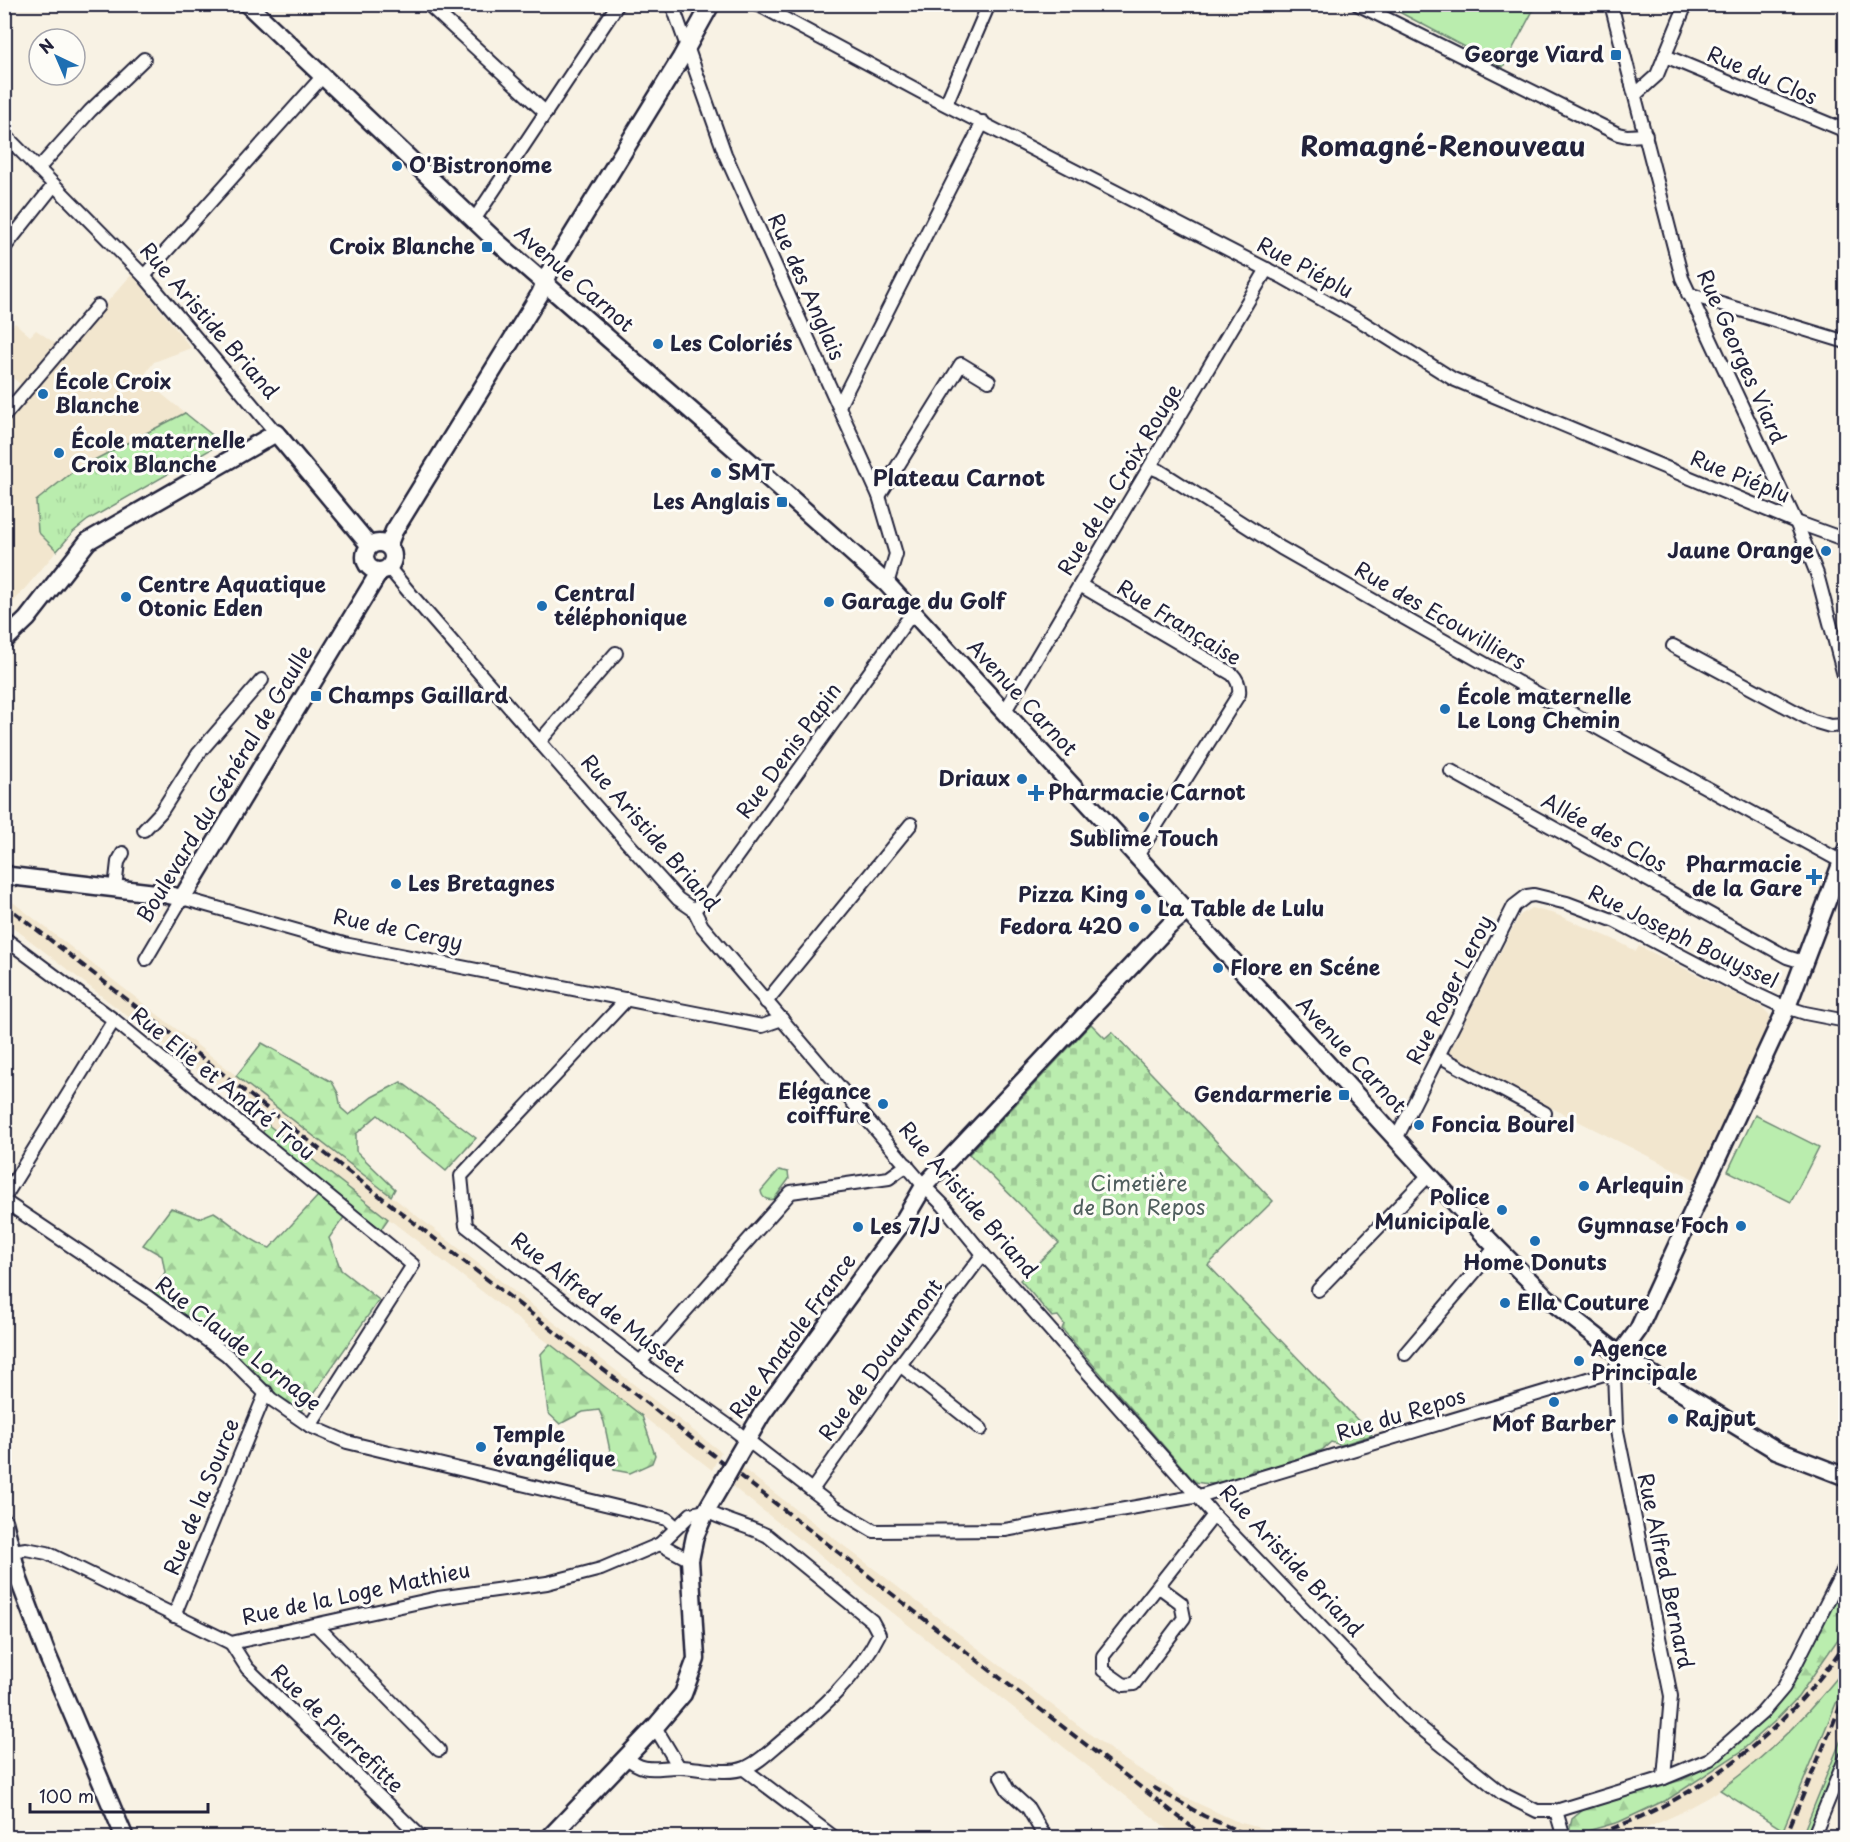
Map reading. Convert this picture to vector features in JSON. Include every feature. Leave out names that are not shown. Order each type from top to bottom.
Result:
[{"type":"street","name":"Avenue Carnot","points":[[247,4],[322,78],[474,220],[886,584],[1496,1247],[1546,1297],[1620,1355],[1776,1450],[1845,1477]]},
{"type":"street","points":[[428,4],[546,113]]},
{"type":"street","points":[[474,220],[618,4]]},
{"type":"street","name":"Rue des Anglais","points":[[672,4],[725,154],[879,495],[896,554],[886,584]]},
{"type":"street","points":[[388,546],[394,531],[540,294],[544,282],[688,47],[711,4]]},
{"type":"street","name":"Rue Piéplu","points":[[757,4],[1267,269],[1364,323],[1453,379],[1796,522],[1845,540]]},
{"type":"street","points":[[946,104],[989,4]]},
{"type":"street","points":[[1358,4],[1618,134],[1646,135]]},
{"type":"street","name":"Rue Georges Viard","points":[[1611,4],[1682,278],[1796,522],[1816,574],[1845,683]]},
{"type":"street","points":[[1636,94],[1657,75],[1686,4]]},
{"type":"street","name":"Rue du Clos","points":[[1664,58],[1670,58],[1845,131]]},
{"type":"street","points":[[38,169],[90,111],[144,59]]},
{"type":"street","points":[[144,276],[322,78]]},
{"type":"street","points":[[839,406],[982,122]]},
{"type":"street","name":"Rue Aristide Briand","points":[[4,134],[144,276],[370,546]]},
{"type":"street","points":[[4,248],[54,185]]},
{"type":"street","name":"Rue de la Croix Rouge","points":[[1005,711],[1267,269]]},
{"type":"street","points":[[1688,294],[1845,342]]},
{"type":"street","points":[[4,416],[98,306]]},
{"type":"street","points":[[879,495],[961,364],[989,381]]},
{"type":"street","points":[[4,641],[27,619],[88,541],[276,433]]},
{"type":"street","name":"Rue des Ecouvilliers","points":[[1150,467],[1160,471],[1281,548],[1595,726],[1844,857]]},
{"type":"street","points":[[379,543],[388,546],[393,554],[384,569],[372,569],[366,562],[365,553],[370,546],[379,543]]},
{"type":"street","name":"Rue Aristide Briand","points":[[384,569],[414,598],[678,899],[694,910],[702,926],[924,1186],[944,1205],[983,1254],[1214,1515],[1407,1717],[1503,1794],[1536,1811],[1556,1811]]},
{"type":"street","name":"Boulevard du Général de Gaulle","points":[[146,959],[384,569]]},
{"type":"street","name":"Rue Française","points":[[1080,585],[1232,674],[1240,688],[1239,694],[1137,856]]},
{"type":"street","name":"Rue Denis Papin","points":[[694,910],[711,892],[913,612]]},
{"type":"street","points":[[1673,646],[1813,721],[1830,726],[1845,725]]},
{"type":"street","points":[[540,741],[616,653]]},
{"type":"street","points":[[144,830],[161,812],[198,754],[262,680]]},
{"type":"street","name":"Allée des Clos","points":[[1450,771],[1786,957],[1803,962]]},
{"type":"street","points":[[766,1002],[911,824]]},
{"type":"street","points":[[115,888],[118,862],[123,853]]},
{"type":"street","points":[[1614,1371],[1620,1355],[1638,1330],[1787,1007],[1844,857]]},
{"type":"street","name":"Rue de Cergy","points":[[4,873],[10,876],[182,898],[344,944],[762,1026],[782,1019]]},
{"type":"street","name":"Rue Joseph Bouyssel","points":[[1527,896],[1543,896],[1615,921],[1741,987],[1805,1013],[1845,1021]]},
{"type":"street","name":"Rue Roger Leroy","points":[[1397,1137],[1514,906],[1527,896]]},
{"type":"street","name":"Rue Anatole France","points":[[549,1838],[655,1727],[683,1694],[696,1659],[690,1560],[695,1536],[706,1511],[762,1414],[904,1220],[924,1186],[1169,926],[1187,911]]},
{"type":"street","name":"Rue Elie et André Trou","points":[[4,938],[114,1020],[413,1264],[310,1426]]},
{"type":"street","name":"Rue Alfred de Musset","points":[[627,999],[461,1176],[466,1226],[640,1362],[747,1439]]},
{"type":"street","points":[[4,1200],[114,1020]]},
{"type":"street","points":[[1438,1056],[1545,1113]]},
{"type":"street","points":[[640,1362],[791,1192],[889,1178],[907,1165]]},
{"type":"street","points":[[1318,1290],[1430,1174]]},
{"type":"street","name":"Rue Claude Lornage","points":[[4,1200],[149,1298],[227,1355],[271,1399],[310,1426],[347,1442],[659,1516],[667,1519],[676,1527]]},
{"type":"street","points":[[1405,1354],[1496,1247]]},
{"type":"street","name":"Rue de Douaumont","points":[[812,1490],[900,1365],[983,1254]]},
{"type":"street","points":[[900,1365],[981,1429]]},
{"type":"street","name":"Rue du Repos","points":[[1198,1496],[1614,1371]]},
{"type":"street","name":"Rue Alfred Bernard","points":[[1614,1371],[1616,1426],[1671,1696],[1664,1778]]},
{"type":"street","name":"Rue de la Source","points":[[174,1616],[266,1392]]},
{"type":"street","points":[[747,1439],[835,1508],[874,1531],[1005,1530],[1198,1496]]},
{"type":"street","points":[[626,1757],[635,1765],[654,1770],[679,1767],[713,1771],[744,1769],[812,1717],[844,1684],[873,1647],[879,1634],[872,1621],[768,1536],[706,1511]]},
{"type":"street","name":"Rue de la Loge Mathieu","points":[[8,1551],[26,1549],[47,1553],[231,1643],[438,1598],[547,1583],[601,1569],[660,1544],[691,1514],[706,1511]]},
{"type":"street","points":[[1158,1586],[1181,1602],[1184,1618],[1134,1684],[1125,1685],[1103,1670],[1102,1656],[1214,1515]]},
{"type":"street","points":[[4,1522],[8,1551],[46,1652],[124,1838]]},
{"type":"street","points":[[660,1544],[690,1560]]},
{"type":"street","points":[[1564,1838],[1556,1811],[1664,1778],[1710,1758],[1769,1704],[1784,1687],[1845,1565]]},
{"type":"street","points":[[316,1625],[439,1750]]},
{"type":"street","name":"Rue de Pierrefitte","points":[[231,1643],[247,1668],[422,1838]]},
{"type":"street","points":[[655,1727],[679,1767]]},
{"type":"street","points":[[1813,1838],[1845,1757]]},
{"type":"street","points":[[744,1769],[835,1838]]},
{"type":"street","points":[[1001,1777],[1008,1790],[1029,1808],[1042,1832],[1048,1838]]},
{"type":"shaded area","points":[[132,274],[191,348],[154,362],[142,378],[222,443],[88,520],[73,532],[5,612],[5,421],[29,391],[5,372],[5,332],[15,323],[30,336],[36,330],[65,350]]},
{"type":"shaded area","points":[[5,896],[721,1452],[712,1470],[5,921]]},
{"type":"shaded area","points":[[1531,908],[1555,914],[1636,951],[1639,946],[1762,1007],[1769,1014],[1772,1022],[1696,1180],[1447,1056],[1519,916]]},
{"type":"shaded area","points":[[742,1468],[1120,1757],[1182,1796],[1238,1822],[1294,1837],[1178,1837],[733,1487]]},
{"type":"shaded area","points":[[1845,1629],[1845,1683],[1837,1678],[1808,1714],[1738,1777],[1711,1796],[1678,1814],[1627,1837],[1571,1838],[1619,1822],[1670,1798],[1739,1753],[1816,1673]]},
{"type":"shaded area","points":[[1845,1683],[1845,1730],[1801,1837],[1780,1837]]},
{"type":"green space","points":[[1384,4],[1536,4],[1536,5],[1503,67]]},
{"type":"green space","points":[[185,413],[222,443],[88,520],[73,532],[57,551],[38,532],[36,501],[75,470]]},
{"type":"green space","name":"Cimetière de Bon Repos","points":[[1091,1024],[1105,1038],[1112,1032],[1273,1201],[1208,1265],[1372,1435],[1341,1445],[1331,1442],[1322,1450],[1261,1471],[1253,1470],[1233,1481],[1210,1484],[1195,1482],[1062,1329],[1064,1324],[1058,1316],[1052,1317],[1020,1280],[1059,1243],[969,1154]]},
{"type":"green space","points":[[262,1043],[332,1082],[338,1093],[341,1108],[349,1115],[372,1097],[401,1082],[476,1138],[446,1171],[378,1115],[356,1134],[356,1151],[395,1189],[391,1196],[236,1076]]},
{"type":"green space","points":[[1755,1115],[1819,1147],[1791,1202],[1728,1171]]},
{"type":"green space","points":[[267,1124],[388,1219],[381,1229],[261,1136]]},
{"type":"green space","points":[[779,1170],[788,1172],[789,1179],[774,1199],[767,1199],[761,1191]]},
{"type":"green space","points":[[318,1196],[345,1216],[329,1238],[341,1270],[379,1300],[295,1420],[150,1298],[165,1272],[162,1256],[143,1245],[171,1208],[199,1218],[214,1212],[248,1237],[270,1248]]},
{"type":"green space","points":[[550,1344],[642,1416],[655,1455],[652,1463],[630,1473],[614,1470],[604,1422],[599,1410],[583,1412],[560,1424],[548,1413],[541,1354]]},
{"type":"green space","points":[[1845,1572],[1845,1629],[1798,1697],[1774,1722],[1739,1753],[1670,1798],[1619,1822],[1570,1836],[1572,1819],[1588,1806],[1682,1780],[1703,1769],[1769,1711]]},
{"type":"green space","points":[[1837,1678],[1845,1682],[1783,1830],[1720,1790],[1783,1738]]},
{"type":"green space","points":[[1845,1730],[1845,1746],[1806,1837],[1801,1838]]},
{"type":"railway","points":[[4,904],[1206,1838]]},
{"type":"railway","points":[[1586,1838],[1663,1806],[1733,1762],[1765,1736],[1794,1707],[1846,1642]]},
{"type":"railway","points":[[1785,1838],[1846,1693]]},
{"type":"railway","points":[[1153,1787],[1204,1816],[1254,1838]]},
{"type":"place","name":"George Viard","points":[[1616,55]]},
{"type":"place","name":"O'Bistronome","points":[[397,166]]},
{"type":"place","name":"Croix Blanche","points":[[487,247]]},
{"type":"place","name":"Les Coloriés","points":[[658,344]]},
{"type":"place","name":"École Croix Blanche","points":[[43,394]]},
{"type":"place","name":"École maternelle Croix Blanche","points":[[59,453]]},
{"type":"place","name":"SMT","points":[[716,473]]},
{"type":"place","name":"Les Anglais","points":[[782,502]]},
{"type":"place","name":"Jaune Orange","points":[[1826,551]]},
{"type":"place","name":"Centre Aquatique Otonic Eden","points":[[126,597]]},
{"type":"place","name":"Garage du Golf","points":[[829,602]]},
{"type":"place","name":"Central téléphonique","points":[[542,606]]},
{"type":"place","name":"Champs Gaillard","points":[[316,696]]},
{"type":"place","name":"École maternelle Le Long Chemin","points":[[1445,709]]},
{"type":"place","name":"Driaux","points":[[1022,779]]},
{"type":"place","name":"Pharmacie Carnot","points":[[1036,793]]},
{"type":"place","name":"Sublime Touch","points":[[1144,817]]},
{"type":"place","name":"Pharmacie de la Gare","points":[[1814,877]]},
{"type":"place","name":"Les Bretagnes","points":[[396,884]]},
{"type":"place","name":"Pizza King","points":[[1140,895]]},
{"type":"place","name":"La Table de Lulu","points":[[1146,909]]},
{"type":"place","name":"Fedora 420","points":[[1134,927]]},
{"type":"place","name":"Flore en Scéne","points":[[1218,968]]},
{"type":"place","name":"Gendarmerie","points":[[1344,1095]]},
{"type":"place","name":"Elégance coiffure","points":[[883,1104]]},
{"type":"place","name":"Foncia Bourel","points":[[1419,1125]]},
{"type":"place","name":"Arlequin","points":[[1584,1186]]},
{"type":"place","name":"Police Municipale","points":[[1502,1210]]},
{"type":"place","name":"Gymnase Foch","points":[[1741,1226]]},
{"type":"place","name":"Les 7/J","points":[[858,1227]]},
{"type":"place","name":"Home Donuts","points":[[1535,1241]]},
{"type":"place","name":"Ella Couture","points":[[1505,1303]]},
{"type":"place","name":"Agence Principale","points":[[1579,1361]]},
{"type":"place","name":"Mof Barber","points":[[1554,1402]]},
{"type":"place","name":"Rajput","points":[[1673,1419]]},
{"type":"place","name":"Temple évangélique","points":[[481,1447]]},
{"type":"district","name":"Romagné-Renouveau","points":[[1443,147]]},
{"type":"district","name":"Plateau Carnot","points":[[959,478]]}]
